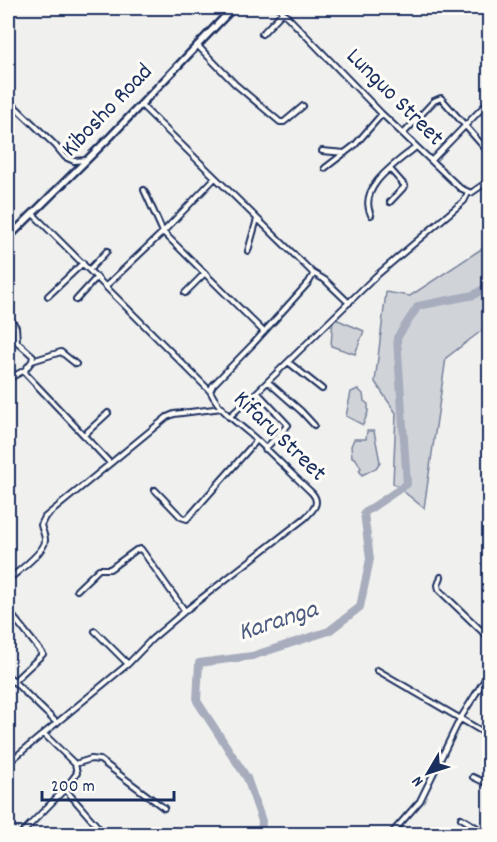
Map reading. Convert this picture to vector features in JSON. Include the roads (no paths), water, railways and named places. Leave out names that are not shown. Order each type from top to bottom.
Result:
[{"type":"main road","name":"Kibosho Road","points":[[8,238],[233,8]]},
{"type":"street","name":"Lunguo Street","points":[[279,8],[382,114],[468,193]]},
{"type":"street","points":[[262,34],[283,12]]},
{"type":"street","points":[[197,45],[235,84],[280,122],[284,122],[303,106]]},
{"type":"street","points":[[403,134],[434,102],[441,98],[489,154]]},
{"type":"street","points":[[8,100],[65,157],[74,161],[86,160]]},
{"type":"street","points":[[432,160],[489,100]]},
{"type":"street","points":[[141,104],[312,272],[325,280],[349,303]]},
{"type":"street","points":[[325,168],[346,153],[382,114]]},
{"type":"street","points":[[372,215],[368,207],[378,180],[416,147]]},
{"type":"street","points":[[322,151],[346,153]]},
{"type":"street","points":[[390,169],[405,186],[390,202]]},
{"type":"street","points":[[106,286],[163,232],[214,178]]},
{"type":"street","points":[[229,417],[401,255],[464,201],[468,193],[489,180]]},
{"type":"street","points":[[144,190],[163,232],[264,332]]},
{"type":"street","points":[[33,214],[210,390]]},
{"type":"street","points":[[248,251],[257,219]]},
{"type":"street","points":[[89,270],[107,251]]},
{"type":"street","points":[[48,296],[83,263]]},
{"type":"street","name":"Kifaru Street","points":[[8,763],[128,664],[152,639],[185,611],[305,518],[316,504],[317,499],[312,493],[257,440],[229,417],[210,390],[309,282],[312,272]]},
{"type":"street","points":[[184,293],[205,273]]},
{"type":"street","points":[[76,300],[97,277]]},
{"type":"street","points":[[8,315],[16,327],[16,340],[32,355],[32,361]]},
{"type":"street","points":[[8,379],[25,369],[32,361],[61,352],[76,364]]},
{"type":"street","points":[[288,362],[322,389]]},
{"type":"street","points":[[25,369],[29,378],[110,463]]},
{"type":"street","points":[[268,382],[301,411],[314,426]]},
{"type":"street","points":[[257,392],[288,425],[265,449]]},
{"type":"street","points":[[8,580],[44,545],[45,538],[41,525],[43,520],[110,463],[170,415],[222,408]]},
{"type":"street","points":[[84,435],[108,413]]},
{"type":"street","points":[[155,490],[181,517],[188,519],[257,440]]},
{"type":"street","points":[[77,590],[99,569],[110,569],[136,550],[141,549],[185,611]]},
{"type":"street","points":[[441,577],[438,585],[440,590],[489,639]]},
{"type":"street","points":[[8,610],[44,654],[13,682]]},
{"type":"street","points":[[95,631],[128,664]]},
{"type":"street","points":[[377,670],[489,736]]},
{"type":"street","points":[[391,834],[420,801],[460,719],[489,671]]},
{"type":"street","points":[[8,676],[57,723]]},
{"type":"street","points":[[21,834],[65,789],[77,773],[75,764],[44,734]]},
{"type":"street","points":[[75,764],[91,759],[100,760],[164,808]]},
{"type":"street","points":[[473,777],[489,785]]},
{"type":"street","points":[[65,789],[104,834]]},
{"type":"street","points":[[460,818],[487,834]]},
{"type":"waterway","name":"Karanga","points":[[261,834],[262,821],[247,778],[197,701],[199,663],[252,656],[329,631],[360,607],[370,559],[364,513],[407,484],[397,338],[418,306],[474,295],[490,284]]}]
